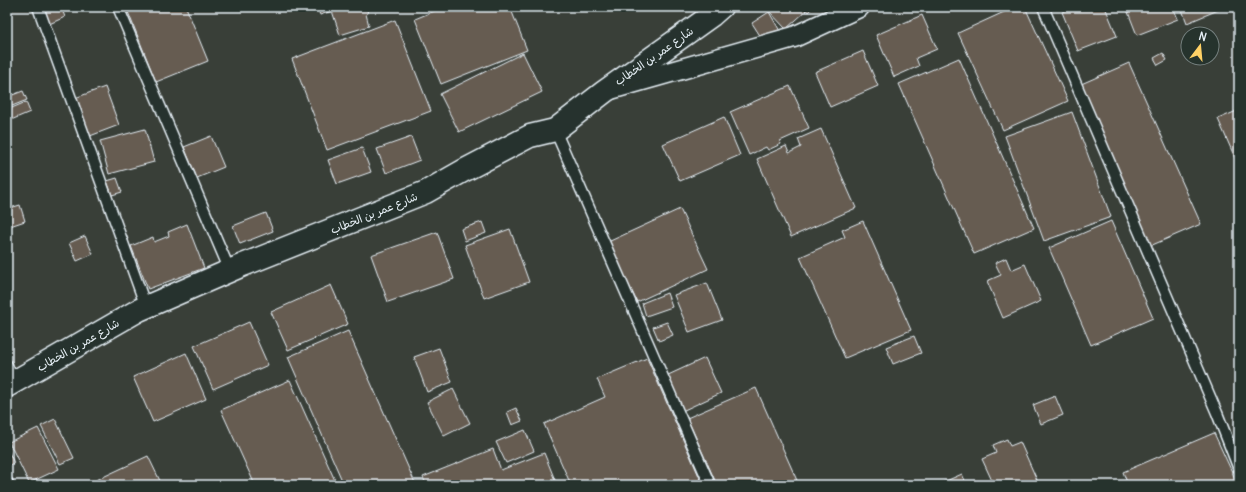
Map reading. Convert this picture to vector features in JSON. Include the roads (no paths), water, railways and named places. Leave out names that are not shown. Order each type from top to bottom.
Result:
[{"type":"main road","name":"شارع عمر بن الخطاب","points":[[9,378],[146,307],[230,271],[426,192],[530,136],[555,130],[713,10]]},
{"type":"street","points":[[604,92],[794,37],[859,7]]},
{"type":"lane","points":[[38,7],[146,307]]},
{"type":"lane","points":[[118,7],[230,271]]},
{"type":"lane","points":[[1043,7],[1217,413],[1239,469]]},
{"type":"lane","points":[[555,130],[710,485]]}]
